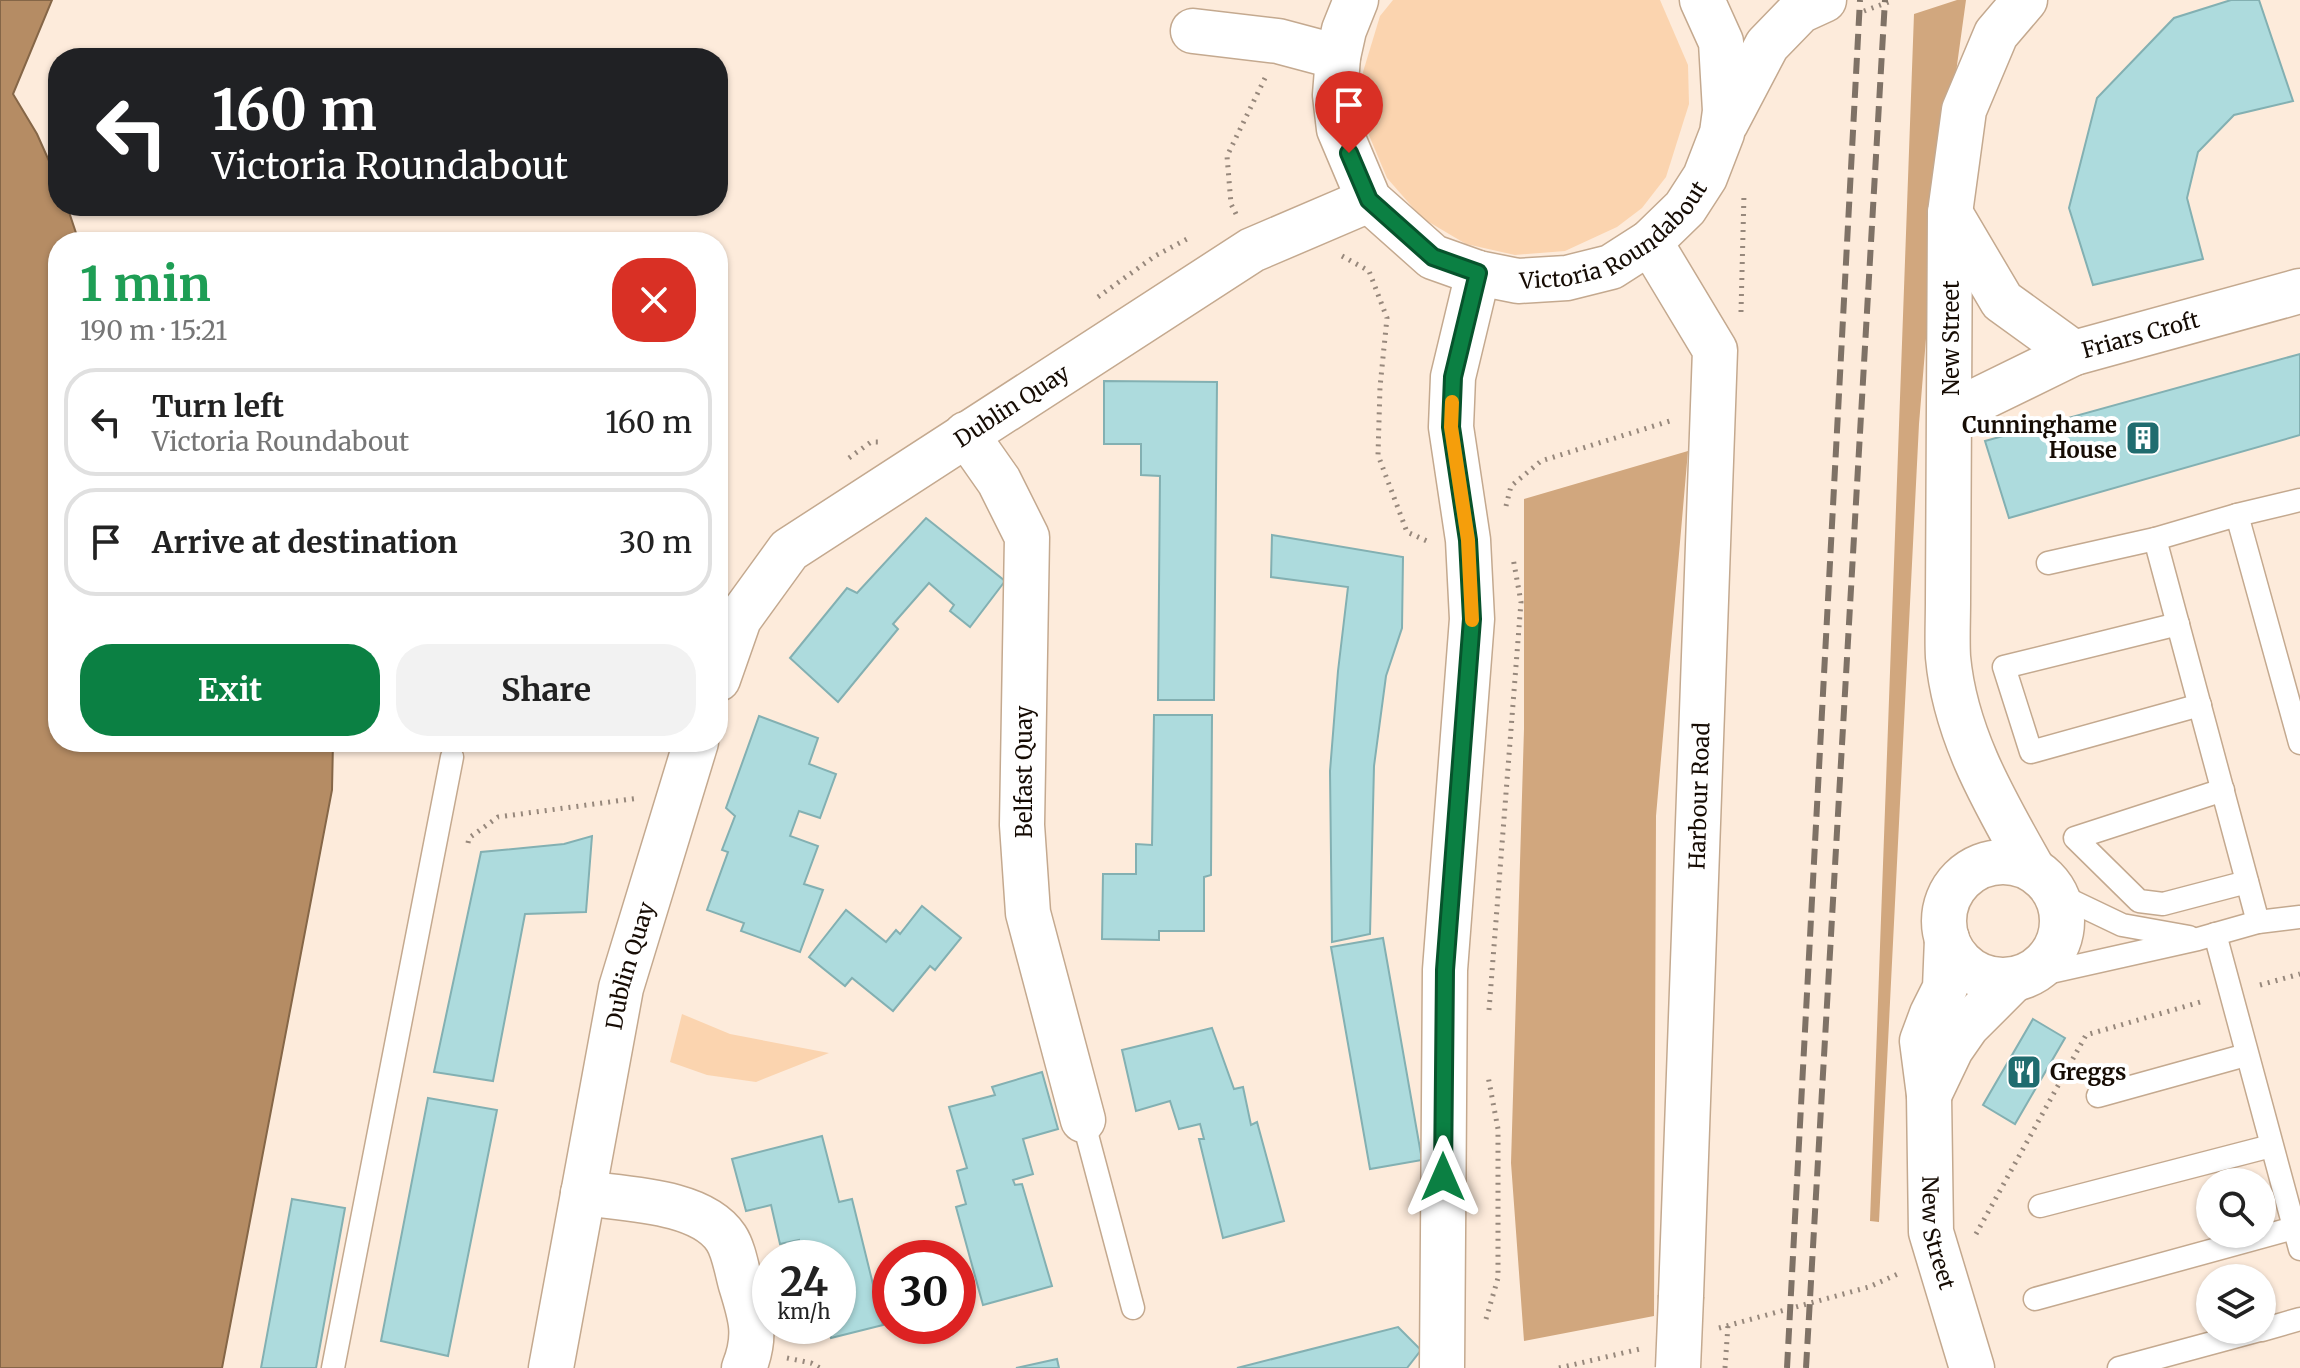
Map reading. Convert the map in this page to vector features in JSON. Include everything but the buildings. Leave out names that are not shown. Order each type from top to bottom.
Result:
[{"type":"street","name":"Victoria Roundabout","points":[[1356,0],[1344,30],[1338,57],[1335,95],[1339,129],[1369,200],[1433,257],[1478,273],[1518,281],[1567,278],[1611,267],[1650,242],[1685,208],[1705,177],[1722,133],[1725,111],[1721,42],[1702,0]]},
{"type":"street","points":[[1722,133],[1767,45],[1800,11],[1824,0]]},
{"type":"street","name":"New Street","points":[[1929,1095],[1951,1049],[1967,1026],[2021,978],[2049,958],[2062,929],[2061,910],[1977,767],[1958,710],[1948,658],[1950,213],[1964,110],[1996,34],[2025,0]]},
{"type":"street","points":[[1193,31],[1278,41],[1338,57]]},
{"type":"street","name":"Dublin Quay","points":[[728,650],[739,619],[789,550],[1252,250],[1369,200]]},
{"type":"street","name":"Friars Croft","points":[[1950,213],[2002,301],[2074,353],[2300,291]]},
{"type":"street","name":"Harbour Road","points":[[1650,242],[1715,350],[1681,1296],[1659,1359]]},
{"type":"street","points":[[1449,1364],[1445,970],[1472,619],[1489,543],[1451,427],[1453,377],[1478,273]]},
{"type":"street","points":[[1951,413],[2074,353]]},
{"type":"street","name":"Belfast Quay","points":[[966,434],[999,481],[1027,537],[1022,825],[1028,913],[1083,1120]]},
{"type":"street","name":"Dublin Quay","points":[[551,1368],[621,988],[693,752]]},
{"type":"street","points":[[2021,978],[1997,980],[1966,968],[1954,955],[1947,939],[1943,922],[1945,904],[1953,888],[1965,875],[1997,861],[2014,862],[2044,880]]},
{"type":"street","name":"New Street","points":[[1947,939],[1945,988],[1922,1041],[1929,1095],[1931,1232],[1972,1368]]},
{"type":"street","points":[[583,1193],[670,1206],[706,1218],[727,1239],[752,1321],[751,1351],[744,1368]]},
{"type":"lane","points":[[2048,563],[2155,539],[2300,500]]},
{"type":"lane","points":[[2237,515],[2300,743]]},
{"type":"lane","points":[[2155,539],[2258,922]]},
{"type":"lane","points":[[2178,624],[2004,667],[2031,752],[2200,705]]},
{"type":"lane","points":[[333,1368],[452,757]]},
{"type":"lane","points":[[2223,790],[2075,838],[2139,901],[2163,904],[2247,882]]},
{"type":"lane","points":[[2044,880],[2122,925],[2206,937]]},
{"type":"lane","points":[[2021,978],[2206,937],[2258,922],[2300,917]]},
{"type":"lane","points":[[2035,1299],[2297,1238],[2246,1055],[2206,937]]},
{"type":"lane","points":[[2098,1096],[2246,1055]]},
{"type":"lane","points":[[1083,1120],[1133,1308]]},
{"type":"lane","points":[[2040,1206],[2271,1146]]},
{"type":"lane","points":[[2276,1326],[2300,1319]]},
{"type":"lane","points":[[2119,1368],[2209,1344]]},
{"type":"path","points":[[1252,250],[1231,204],[1227,156],[1261,88],[1278,41]]},
{"type":"path","points":[[1330,257],[1344,256],[1369,271],[1387,318],[1380,387],[1378,455],[1407,532],[1432,544],[1489,543],[1521,602],[1489,1014]]},
{"type":"path","points":[[466,854],[469,838],[498,817],[641,797]]},
{"type":"path","points":[[1486,1320],[1498,1278],[1498,1129],[1488,1075]]},
{"type":"path","points":[[1718,1328],[1869,1287],[1904,1271]]},
{"type":"path","points":[[1725,1368],[1728,1325]]},
{"type":"path","points":[[1559,1368],[1659,1359]]},
{"type":"shaded area","points":[[0,0],[52,0],[13,94],[48,159],[48,216],[70,216],[76,232],[48,232],[48,752],[333,752],[332,790],[222,1368],[0,1368]]},
{"type":"shaded area","points":[[1393,0],[1660,0],[1688,65],[1689,104],[1666,177],[1642,208],[1617,227],[1565,251],[1515,255],[1466,244],[1422,218],[1387,178],[1366,128],[1363,72],[1380,16]]},
{"type":"shaded area","points":[[1966,0],[1936,217],[1919,424],[1879,1222],[1870,1221],[1914,14]]},
{"type":"shaded area","points":[[1688,451],[1656,816],[1654,1316],[1524,1341],[1511,1163],[1524,729],[1524,499]]},
{"type":"shaded area","points":[[682,1014],[730,1034],[829,1053],[756,1082],[707,1075],[670,1062]]},
{"type":"railway","points":[[1787,1368],[1860,0]]},
{"type":"railway","points":[[1806,1368],[1885,0]]},
{"type":"slow traffic","points":[[1452,402],[1451,427],[1468,540],[1472,620]]},
{"type":"place","name":"Cunninghame House","points":[[2143,438]]},
{"type":"place","name":"Greggs","points":[[2024,1072]]},
{"type":"route","points":[[1349,153],[1369,200],[1433,257],[1478,273],[1453,377],[1451,427],[1468,540],[1472,619],[1445,970],[1443,1177]]}]
